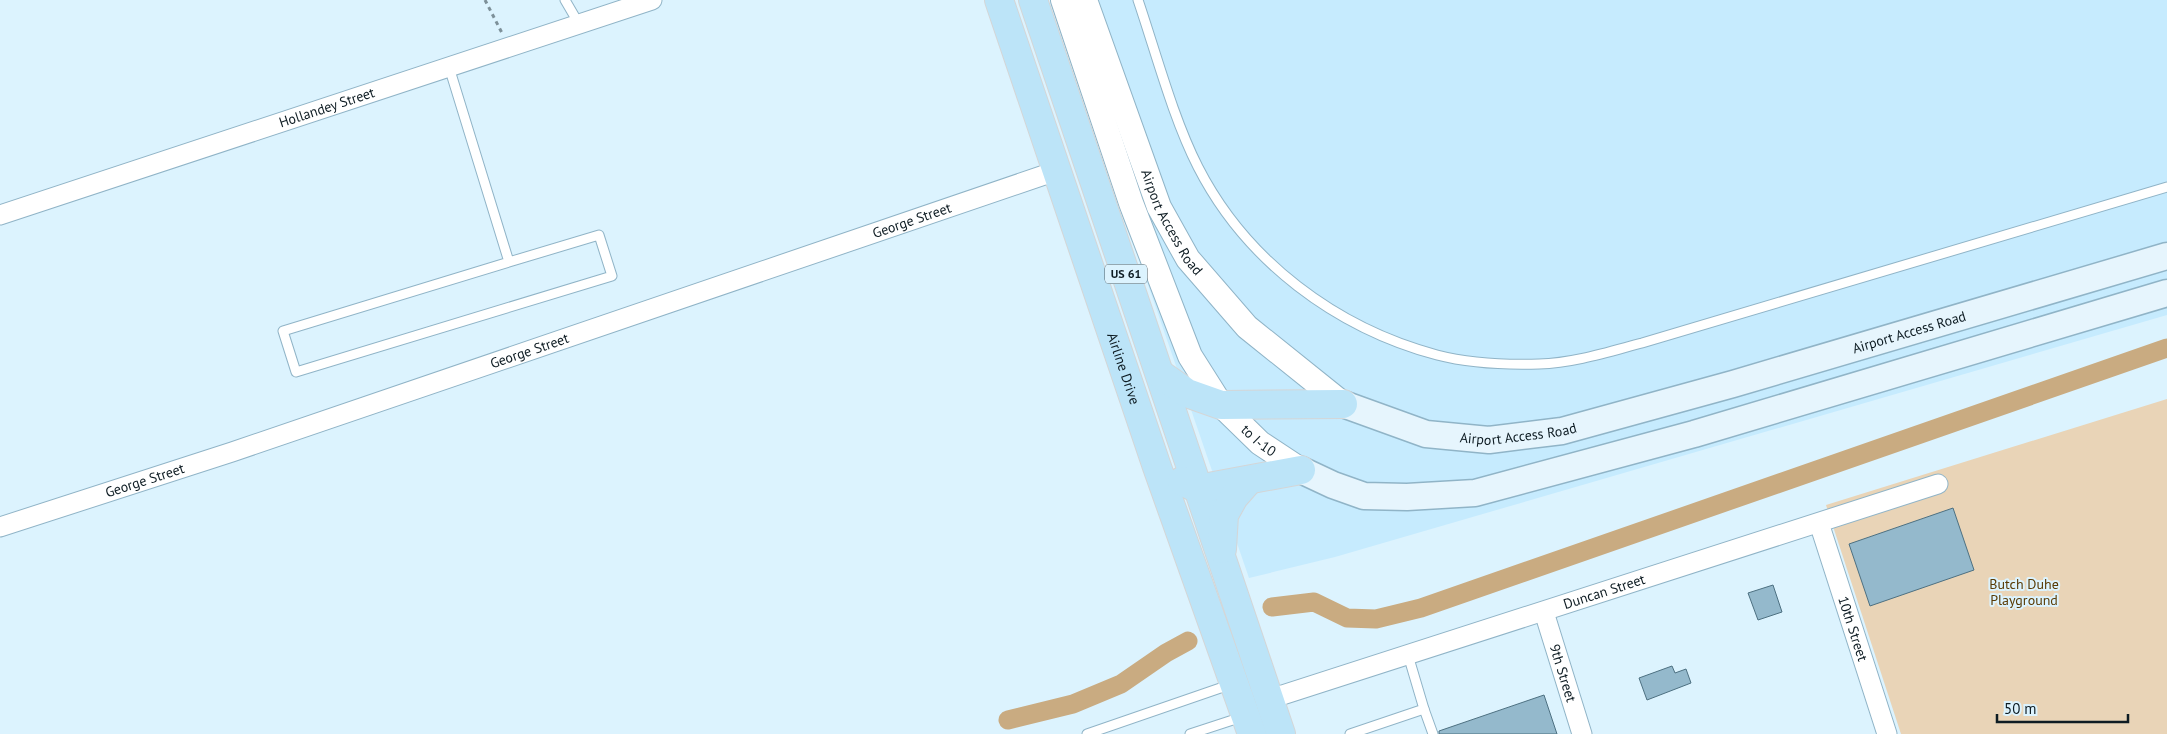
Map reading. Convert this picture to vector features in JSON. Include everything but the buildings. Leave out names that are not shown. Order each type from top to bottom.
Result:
[{"type":"highway","name":"Airline Drive","points":[[999,0],[1157,467],[1249,725]]},
{"type":"highway","name":"US 61","points":[[1033,0],[1281,734]]},
{"type":"highway","points":[[1160,374],[1187,393],[1221,406],[1343,404]]},
{"type":"highway","points":[[1157,467],[1198,489],[1301,470]]},
{"type":"highway","points":[[1222,558],[1224,515],[1234,497],[1249,480]]},
{"type":"main road","name":"Airport Access Road","points":[[1343,404],[1426,434],[1488,440],[1562,431],[1733,384],[2167,256]]},
{"type":"main road","points":[[1301,470],[1333,485],[1364,496],[1407,497],[1475,493],[1694,434],[2167,293]]},
{"type":"street","name":"Hollandey Street","points":[[0,214],[652,0]]},
{"type":"street","name":"Airport Access Road","points":[[1063,0],[1131,202],[1190,356],[1221,406]]},
{"type":"street","name":"Airport Access Road","points":[[1085,0],[1159,207],[1188,259],[1247,327],[1343,404]]},
{"type":"street","name":"George Street","points":[[0,527],[232,452],[1056,171]]},
{"type":"street","name":"to I-10","points":[[1221,406],[1260,443],[1301,470]]},
{"type":"street","name":"Duncan Street","points":[[1270,699],[1938,484]]},
{"type":"street","name":"10th Street","points":[[1819,523],[1888,734]]},
{"type":"street","name":"9th Street","points":[[1544,612],[1582,734]]},
{"type":"lane","points":[[565,0],[580,24]]},
{"type":"lane","points":[[1138,0],[1178,119],[1197,167],[1219,204],[1256,249],[1287,279],[1339,316],[1393,342],[1439,356],[1512,364],[1540,364],[1581,359],[1642,343],[2167,187]]},
{"type":"lane","points":[[449,67],[509,262]]},
{"type":"lane","points":[[599,235],[612,276],[296,372],[284,331],[509,262],[599,235]]},
{"type":"lane","points":[[1408,655],[1433,734]]},
{"type":"lane","points":[[1087,734],[1234,683]]},
{"type":"lane","points":[[1350,734],[1424,709]]},
{"type":"lane","points":[[1111,734],[1114,725]]},
{"type":"lane","points":[[1190,734],[1249,725]]},
{"type":"path","points":[[485,0],[509,48]]},
{"type":"shaded area","points":[[1050,0],[2167,0],[2167,315],[1335,557],[1249,578]]},
{"type":"green space","name":"Butch Duhe Playground","points":[[2167,399],[2167,734],[1901,734],[1826,505]]},
{"type":"waterway","points":[[1272,607],[1314,602],[1347,618],[1376,619],[1421,608],[2167,348]]},
{"type":"waterway","points":[[1008,720],[1073,704],[1121,684],[1166,653],[1188,641]]}]
